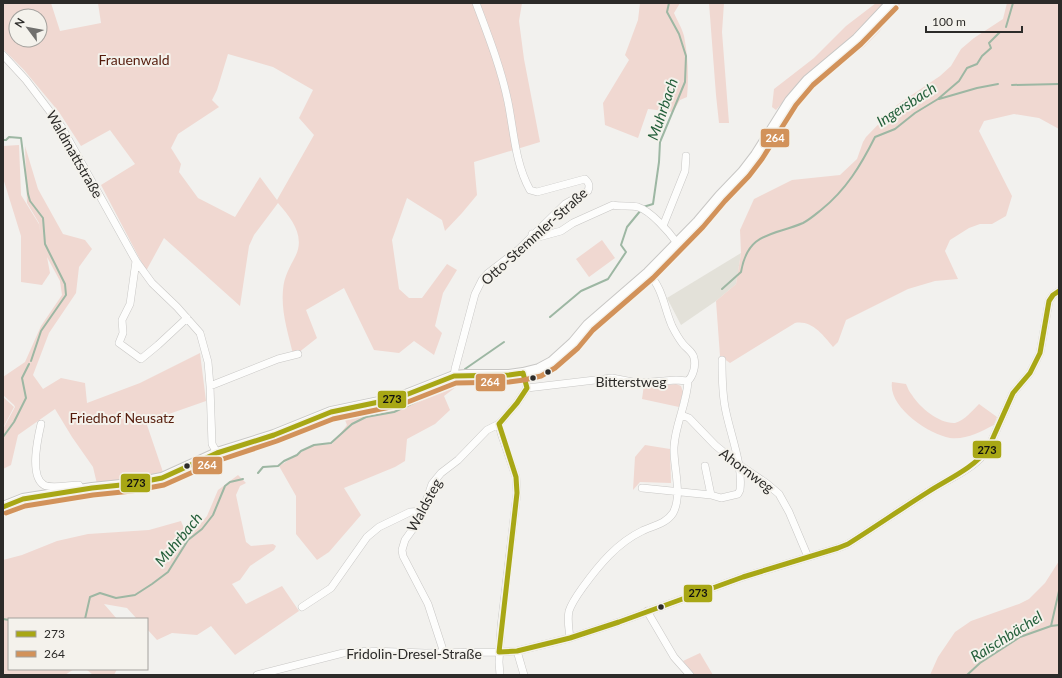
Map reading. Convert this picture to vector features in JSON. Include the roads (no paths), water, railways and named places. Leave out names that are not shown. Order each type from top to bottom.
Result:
[{"type":"main road","points":[[3,507],[23,499],[131,484],[162,478],[217,453],[274,435],[331,412],[398,398],[454,376],[466,374],[509,375],[523,373],[539,369],[556,360],[588,325],[648,273],[698,222],[756,156],[790,101],[808,80],[857,39],[891,3]]},
{"type":"street","name":"Otto-Stemmler-Straße","points":[[454,376],[475,294],[482,280],[487,274],[518,250],[532,234],[565,204],[588,191],[589,182],[585,179],[538,192],[530,190],[523,178],[518,161],[504,82],[476,3]]},
{"type":"street","name":"Waldmattstraße","points":[[3,56],[26,80],[61,126],[136,261],[152,283],[195,327],[202,340],[207,356],[210,386],[212,444],[217,453]]},
{"type":"street","points":[[663,226],[685,172],[686,156]]},
{"type":"street","points":[[532,234],[539,238],[561,231],[574,223],[613,205],[638,207],[645,211],[663,226],[677,243]]},
{"type":"street","points":[[136,261],[130,304],[122,320],[124,333],[119,343],[141,359],[186,318]]},
{"type":"street","points":[[570,638],[568,620],[569,610],[591,576],[616,548],[641,531],[664,522],[672,513],[675,506],[678,491],[674,446],[688,381],[694,372],[695,363],[692,353],[672,326],[661,293],[648,273]]},
{"type":"street","name":"Fridolin-Dresel-Straße","points":[[257,675],[343,653],[357,651],[444,653],[517,651],[570,638],[619,622],[743,577],[848,544],[933,489],[970,468],[980,460],[988,449],[1013,393],[1030,373],[1040,353],[1049,301],[1053,295],[1059,291]]},
{"type":"street","points":[[210,386],[278,359],[298,354]]},
{"type":"street","points":[[642,488],[710,495],[721,498],[738,494],[741,486],[738,464],[725,410],[722,383],[722,360]]},
{"type":"street","points":[[500,675],[499,652],[517,493],[516,477],[501,433],[500,424],[517,403],[526,388],[523,373]]},
{"type":"street","name":"Bitterstweg","points":[[526,388],[612,378],[638,383],[676,380],[688,381]]},
{"type":"street","name":"Ahornweg","points":[[681,415],[689,418],[715,446],[779,494],[789,512],[808,557]]},
{"type":"street","points":[[41,424],[35,462],[40,481],[44,485],[79,485],[81,490]]},
{"type":"street","name":"Waldsteg","points":[[444,653],[428,604],[403,556],[402,550],[405,540],[420,519],[432,484],[441,473],[458,460],[487,430],[500,424]]},
{"type":"street","points":[[705,466],[710,495]]},
{"type":"street","points":[[302,608],[330,588],[367,537],[379,526],[410,512],[423,511]]},
{"type":"street","points":[[647,611],[674,657],[690,675]]},
{"type":"street","points":[[517,651],[524,675]]},
{"type":"waterway","name":"Muhrbach","points":[[643,207],[653,204],[659,162],[660,142],[685,82],[686,56],[679,34],[667,12],[669,3]]},
{"type":"waterway","name":"Ingersbach","points":[[1006,27],[1013,3]]},
{"type":"waterway","name":"Ingersbach","points":[[722,289],[741,272],[744,259],[749,249],[756,242],[772,233],[803,223],[821,210],[838,194],[852,176],[875,137],[895,129],[915,113],[938,99],[959,81],[967,68],[977,64],[982,56],[991,48],[989,43],[1000,32]]},
{"type":"waterway","points":[[939,99],[977,88],[998,84]]},
{"type":"waterway","points":[[1012,85],[1059,84]]},
{"type":"waterway","points":[[3,140],[6,140],[9,137],[21,138],[30,201],[43,218],[45,244],[65,284],[66,295],[41,331],[31,361]]},
{"type":"waterway","name":"Muhrbach","points":[[550,317],[581,291],[608,279],[626,252],[621,245],[627,227],[641,210]]},
{"type":"waterway","name":"Muhrbach","points":[[465,369],[504,342]]},
{"type":"waterway","points":[[3,437],[14,422],[26,398],[22,378],[29,364]]},
{"type":"waterway","name":"Muhrbach","points":[[258,473],[263,467],[278,466],[301,451],[314,445],[331,443],[352,424],[366,417],[394,412],[456,383]]},
{"type":"waterway","name":"Muhrbach","points":[[85,618],[90,597],[100,593],[116,598],[135,595],[168,572],[188,540],[202,529],[213,515],[225,486],[230,482],[243,479]]},
{"type":"waterway","name":"Raischbächel","points":[[967,675],[980,663],[1020,637],[1051,626],[1059,591]]},
{"type":"waterway","name":"Muhrbach","points":[[3,619],[8,620]]},
{"type":"waterway","name":"Raischbächel","points":[[1051,626],[1059,625]]},
{"type":"park label","name":"Frauenwald","points":[[134,59]]},
{"type":"park label","name":"Friedhof Neusatz","points":[[122,417]]}]
